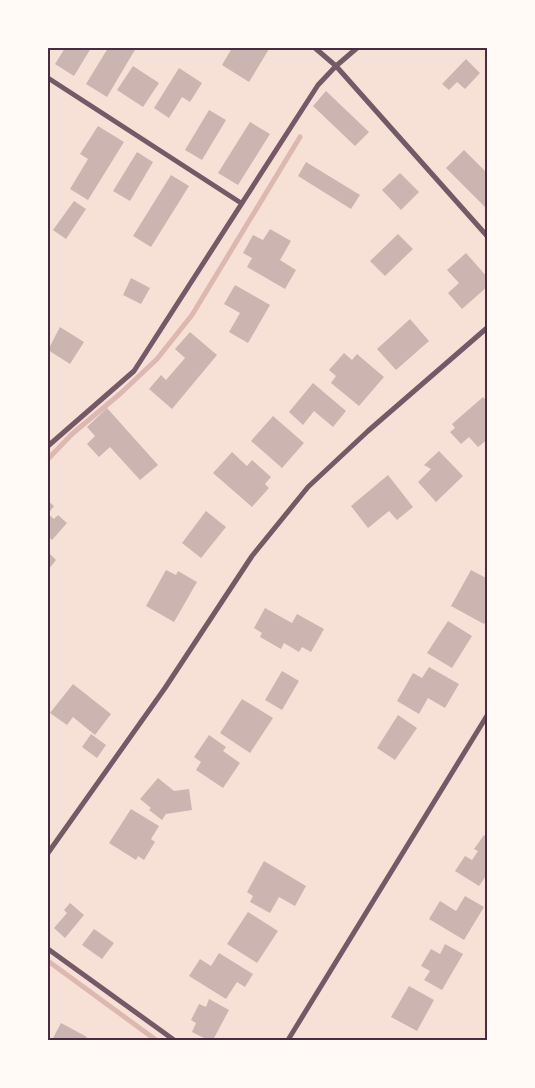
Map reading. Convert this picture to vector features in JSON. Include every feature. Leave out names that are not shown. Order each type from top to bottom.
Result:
[{"type":"street","points":[[315,48],[336,66],[488,237]]},
{"type":"street","points":[[48,446],[134,370],[318,84],[357,48]]},
{"type":"street","points":[[48,78],[242,203]]},
{"type":"street","points":[[48,853],[165,688],[252,556],[308,487],[368,431],[488,327]]},
{"type":"street","points":[[288,1040],[488,714]]},
{"type":"street","points":[[48,949],[174,1040]]},
{"type":"building","points":[[65,48],[91,48],[74,76],[55,64]]},
{"type":"building","points":[[108,48],[136,48],[107,97],[86,84]]},
{"type":"building","points":[[232,48],[269,49],[249,82],[222,65]]},
{"type":"building","points":[[466,59],[480,73],[465,89],[457,82],[449,90],[442,84]]},
{"type":"building","points":[[133,66],[159,83],[143,107],[117,90]]},
{"type":"building","points":[[179,68],[202,83],[190,102],[182,97],[169,118],[154,108]]},
{"type":"building","points":[[326,91],[369,132],[355,146],[313,106]]},
{"type":"building","points":[[209,110],[226,120],[202,160],[185,150]]},
{"type":"building","points":[[250,122],[270,134],[238,185],[218,173]]},
{"type":"building","points":[[98,126],[124,142],[88,200],[70,189],[88,159],[80,154]]},
{"type":"building","points":[[464,150],[488,174],[488,210],[446,168]]},
{"type":"building","points":[[137,152],[153,162],[130,201],[113,191]]},
{"type":"building","points":[[306,162],[360,195],[351,209],[298,176]]},
{"type":"building","points":[[400,173],[419,192],[401,210],[382,190]]},
{"type":"building","points":[[171,175],[189,186],[151,247],[133,236]]},
{"type":"building","points":[[74,201],[86,209],[66,239],[53,230]]},
{"type":"building","points":[[270,229],[291,241],[280,260],[296,270],[285,289],[247,267],[252,258],[243,253],[253,235],[263,240]]},
{"type":"building","points":[[398,234],[413,249],[385,276],[370,261]]},
{"type":"building","points":[[466,253],[488,278],[488,286],[462,309],[448,293],[459,283],[447,270]]},
{"type":"building","points":[[131,278],[150,288],[141,304],[123,295]]},
{"type":"building","points":[[235,285],[270,305],[248,343],[229,332],[240,313],[224,304]]},
{"type":"building","points":[[410,319],[429,341],[396,370],[377,349]]},
{"type":"building","points":[[60,327],[84,342],[70,364],[48,350]]},
{"type":"building","points":[[190,332],[217,355],[172,409],[149,389],[161,375],[166,380],[185,358],[175,349]]},
{"type":"building","points":[[344,353],[352,360],[357,354],[384,377],[359,406],[331,383],[336,376],[329,370]]},
{"type":"building","points":[[313,383],[346,411],[333,427],[314,411],[303,425],[289,412]]},
{"type":"building","points":[[483,397],[488,402],[488,439],[478,447],[469,437],[461,444],[450,432],[455,428],[452,424]]},
{"type":"building","points":[[107,408],[158,465],[140,480],[110,447],[99,457],[87,444],[95,436],[87,427]]},
{"type":"building","points":[[273,416],[304,443],[282,468],[251,441]]},
{"type":"building","points":[[439,451],[463,476],[436,502],[418,482],[431,469],[424,465]]},
{"type":"building","points":[[232,452],[247,466],[252,460],[271,477],[265,484],[269,488],[252,507],[213,473]]},
{"type":"building","points":[[388,475],[413,507],[397,520],[389,511],[368,528],[351,506]]},
{"type":"building","points":[[48,501],[54,506],[48,514]]},
{"type":"building","points":[[206,511],[226,527],[201,558],[182,543]]},
{"type":"building","points":[[48,514],[54,519],[58,515],[67,523],[52,540],[48,536]]},
{"type":"building","points":[[48,552],[56,560],[48,570]]},
{"type":"building","points":[[166,570],[176,575],[178,571],[197,582],[174,622],[146,606]]},
{"type":"building","points":[[471,570],[488,579],[488,617],[484,624],[451,606]]},
{"type":"building","points":[[265,608],[292,623],[297,614],[324,629],[311,652],[302,647],[299,652],[284,643],[281,649],[260,637],[262,633],[254,628]]},
{"type":"building","points":[[448,621],[472,636],[452,668],[427,653]]},
{"type":"building","points":[[429,667],[459,684],[445,708],[428,698],[419,714],[397,701],[413,673],[422,678]]},
{"type":"building","points":[[282,671],[299,681],[282,710],[265,700]]},
{"type":"building","points":[[73,684],[111,714],[95,735],[73,717],[67,725],[50,713]]},
{"type":"building","points":[[242,699],[273,718],[250,753],[220,733]]},
{"type":"building","points":[[398,715],[417,728],[395,760],[377,748]]},
{"type":"building","points":[[91,734],[106,745],[97,758],[82,747]]},
{"type":"building","points":[[209,735],[226,747],[223,751],[240,763],[223,788],[196,770],[201,762],[194,757]]},
{"type":"building","points":[[158,778],[174,791],[189,789],[192,810],[166,814],[162,820],[149,810],[151,808],[140,799]]},
{"type":"building","points":[[131,809],[159,826],[151,839],[155,842],[144,860],[138,856],[136,860],[109,843]]},
{"type":"building","points":[[484,835],[488,837],[488,864],[485,867],[488,868],[488,873],[479,886],[455,871],[465,856],[472,860],[478,851],[474,849]]},
{"type":"building","points":[[264,861],[306,886],[295,906],[279,897],[270,913],[250,902],[253,896],[247,892]]},
{"type":"building","points":[[465,896],[484,907],[464,940],[429,919],[440,901],[456,911]]},
{"type":"building","points":[[70,903],[84,915],[65,938],[54,928],[67,913],[64,910]]},
{"type":"building","points":[[248,912],[278,931],[257,963],[227,944]]},
{"type":"building","points":[[94,929],[114,943],[102,959],[82,945]]},
{"type":"building","points":[[445,944],[463,954],[442,990],[424,980],[430,971],[421,966],[431,949],[440,954]]},
{"type":"building","points":[[219,953],[253,974],[245,987],[237,982],[226,999],[189,976],[200,959],[211,966]]},
{"type":"building","points":[[409,986],[434,1000],[417,1031],[391,1017]]},
{"type":"building","points":[[209,999],[229,1010],[213,1040],[208,1040],[192,1032],[196,1023],[191,1020],[199,1004],[206,1007]]},
{"type":"building","points":[[61,1023],[87,1037],[85,1040],[52,1040]]},
{"type":"waterway","points":[[48,459],[72,434],[121,393],[157,359],[192,315],[300,137]]},
{"type":"waterway","points":[[48,961],[156,1040]]}]
